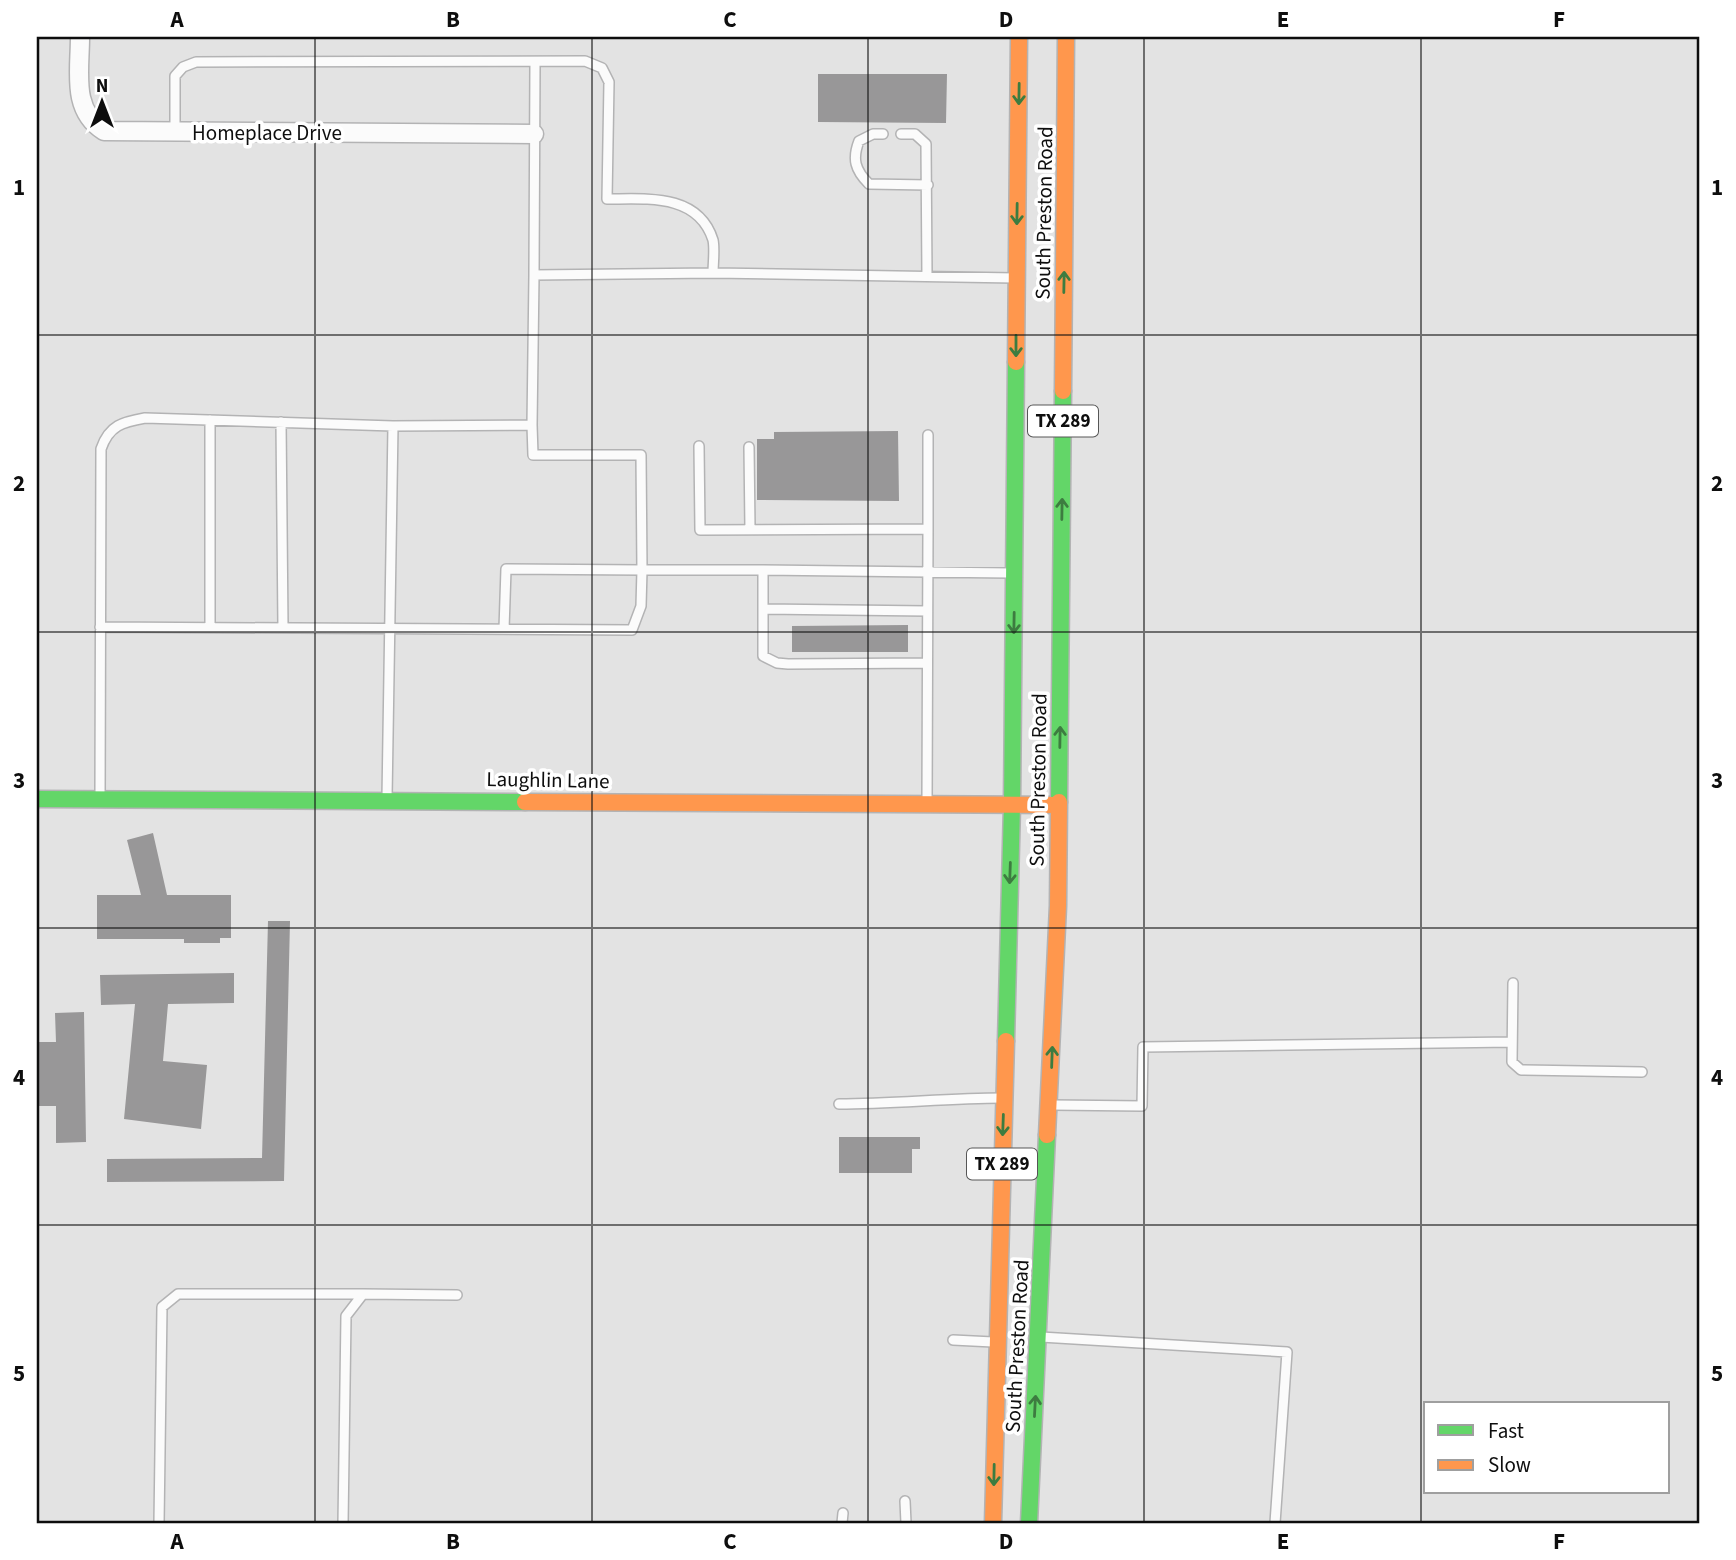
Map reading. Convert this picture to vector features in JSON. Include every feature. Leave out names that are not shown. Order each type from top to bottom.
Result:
[{"type":"main road","name":"South Preston Road","points":[[993,1523],[1012,805],[1020,37]]},
{"type":"main road","name":"South Preston Road","points":[[1029,1523],[1050,1105],[1059,805],[1066,37]]},
{"type":"main road","name":"Laughlin Lane","points":[[37,799],[1059,805]]},
{"type":"street","name":"Homeplace Drive","points":[[80,37],[79,98],[88,119],[104,131],[534,134]]},
{"type":"lane","points":[[175,132],[175,76],[183,67],[196,62],[585,61],[602,68],[609,82],[607,199],[667,200],[684,204],[713,240],[713,274]]},
{"type":"lane","points":[[100,627],[632,630],[641,606],[641,455],[533,456],[535,63]]},
{"type":"lane","points":[[883,134],[873,134],[859,141],[854,156],[858,173],[869,184],[928,185]]},
{"type":"lane","points":[[901,134],[915,134],[926,144],[927,276]]},
{"type":"lane","points":[[534,275],[713,274],[1017,278]]},
{"type":"lane","points":[[100,799],[101,449],[106,434],[121,422],[145,418],[393,426],[532,425]]},
{"type":"lane","points":[[210,420],[210,627]]},
{"type":"lane","points":[[281,422],[283,627]]},
{"type":"lane","points":[[387,799],[393,426]]},
{"type":"lane","points":[[927,804],[928,435]]},
{"type":"lane","points":[[699,446],[700,530],[928,529]]},
{"type":"lane","points":[[749,447],[750,529]]},
{"type":"lane","points":[[504,629],[506,569],[1015,573]]},
{"type":"lane","points":[[763,570],[763,656],[777,663],[927,663]]},
{"type":"lane","points":[[764,609],[927,611]]},
{"type":"lane","points":[[1513,983],[1513,1062],[1521,1070],[1642,1072]]},
{"type":"lane","points":[[1050,1105],[1142,1106],[1143,1047],[1513,1042]]},
{"type":"lane","points":[[839,1104],[910,1104],[949,1098],[1004,1098]]},
{"type":"lane","points":[[159,1523],[162,1307],[178,1294],[457,1295]]},
{"type":"lane","points":[[343,1523],[346,1316],[363,1294]]},
{"type":"lane","points":[[1038,1337],[1287,1352],[1275,1523]]},
{"type":"lane","points":[[953,1340],[996,1342]]},
{"type":"lane","points":[[905,1501],[906,1523]]},
{"type":"building","points":[[818,74],[947,74],[946,123],[818,122]]},
{"type":"building","points":[[898,431],[899,501],[757,500],[757,439],[774,439],[774,432]]},
{"type":"building","points":[[908,625],[908,652],[792,652],[792,626]]},
{"type":"building","points":[[153,833],[167,895],[231,895],[231,938],[220,938],[220,943],[184,943],[184,939],[97,939],[97,895],[141,895],[127,840]]},
{"type":"building","points":[[268,921],[290,921],[284,1181],[107,1182],[107,1159],[262,1158]]},
{"type":"building","points":[[234,973],[234,1003],[168,1004],[163,1061],[207,1065],[201,1129],[124,1119],[135,1004],[101,1005],[100,975]]},
{"type":"building","points":[[84,1012],[86,1142],[56,1143],[56,1106],[37,1106],[37,1042],[56,1042],[55,1013]]},
{"type":"building","points":[[839,1137],[920,1137],[920,1149],[912,1149],[912,1173],[839,1173]]},
{"type":"traffic: fast","points":[[1006,1041],[1012,805],[1016,362]]},
{"type":"traffic: fast","points":[[1059,802],[1063,391]]},
{"type":"traffic: fast","points":[[37,799],[525,802]]},
{"type":"traffic: fast","points":[[1029,1523],[1047,1135]]},
{"type":"traffic: slow","points":[[1016,362],[1019,37]]},
{"type":"traffic: slow","points":[[1063,391],[1066,37]]},
{"type":"traffic: slow","points":[[525,802],[1059,805]]},
{"type":"traffic: slow","points":[[1047,1135],[1058,906],[1059,802]]},
{"type":"traffic: slow","points":[[993,1523],[1006,1041]]}]
